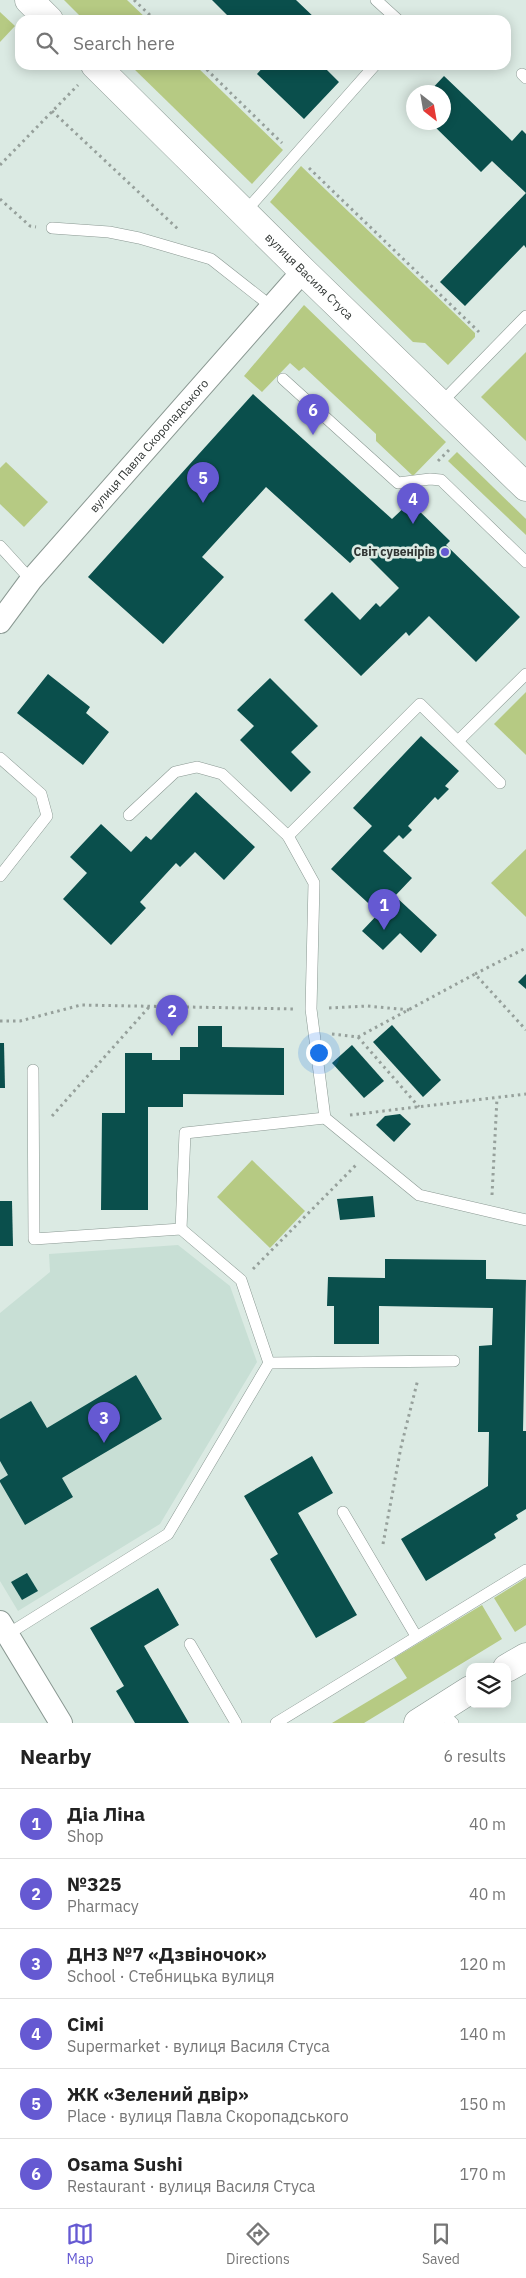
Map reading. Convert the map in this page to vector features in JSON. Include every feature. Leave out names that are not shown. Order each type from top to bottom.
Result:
[{"type":"street","name":"вулиця Василя Стуса","points":[[87,75],[244,213],[526,487]]},
{"type":"street","name":"вулиця Павла Скоропадського","points":[[0,622],[31,580],[303,272]]},
{"type":"street","points":[[4,1628],[61,1723]]},
{"type":"street","points":[[511,1666],[526,1657]]},
{"type":"street","points":[[436,1719],[466,1693]]},
{"type":"lane","points":[[376,0],[392,15]]},
{"type":"lane","points":[[244,213],[371,70]]},
{"type":"lane","points":[[52,228],[109,232],[139,238],[211,259],[272,307]]},
{"type":"lane","points":[[440,404],[526,316]]},
{"type":"lane","points":[[283,379],[398,483],[441,480],[526,562]]},
{"type":"lane","points":[[0,546],[31,580]]},
{"type":"lane","points":[[458,742],[526,674]]},
{"type":"lane","points":[[288,836],[420,704],[500,783]]},
{"type":"lane","points":[[0,758],[41,794],[47,816],[0,876]]},
{"type":"lane","points":[[129,815],[175,772],[197,767],[222,774],[288,836],[314,883],[310,1009],[325,1118],[419,1195],[526,1220]]},
{"type":"lane","points":[[4,1628],[168,1534],[269,1363],[242,1280],[181,1229],[34,1239],[33,1070]]},
{"type":"lane","points":[[181,1229],[186,1133],[325,1118]]},
{"type":"lane","points":[[269,1363],[454,1361]]},
{"type":"lane","points":[[343,1512],[416,1636]]},
{"type":"lane","points":[[276,1723],[526,1570]]},
{"type":"lane","points":[[190,1644],[236,1723]]},
{"type":"path","points":[[134,0],[150,15]]},
{"type":"path","points":[[207,70],[479,332]]},
{"type":"path","points":[[0,165],[87,75]]},
{"type":"path","points":[[52,112],[182,232]]},
{"type":"path","points":[[0,199],[30,226]]},
{"type":"path","points":[[437,462],[454,445]]},
{"type":"path","points":[[312,1032],[358,1037],[526,948]]},
{"type":"path","points":[[475,974],[526,1030]]},
{"type":"path","points":[[0,1021],[20,1021],[81,1005],[310,1009],[367,1006],[410,1010]]},
{"type":"path","points":[[33,1136],[150,1006]]},
{"type":"path","points":[[358,1037],[419,1107]]},
{"type":"path","points":[[325,1118],[526,1094]]},
{"type":"path","points":[[492,1212],[497,1098]]},
{"type":"path","points":[[242,1280],[368,1154]]},
{"type":"path","points":[[379,1573],[393,1486],[422,1362]]},
{"type":"shaded area","points":[[178,1245],[230,1286],[257,1362],[160,1524],[18,1611],[0,1581],[0,1313],[50,1272],[49,1254]]},
{"type":"green space","points":[[64,0],[127,0],[143,15],[79,15]]},
{"type":"green space","points":[[0,12],[15,26],[0,42]]},
{"type":"green space","points":[[135,70],[200,70],[283,150],[252,184]]},
{"type":"green space","points":[[301,166],[475,333],[475,337],[448,365],[425,343],[413,342],[270,202]]},
{"type":"green space","points":[[304,305],[446,442],[413,476],[376,441],[376,434],[304,367],[299,371],[290,363],[262,392],[244,376]]},
{"type":"green space","points":[[526,352],[526,441],[481,397]]},
{"type":"green space","points":[[457,452],[526,519],[526,535],[448,461]]},
{"type":"green space","points":[[6,462],[48,502],[24,527],[0,504],[0,468]]},
{"type":"green space","points":[[526,692],[526,755],[494,724]]},
{"type":"green space","points":[[526,849],[526,917],[491,883]]},
{"type":"green space","points":[[252,1160],[305,1211],[270,1248],[217,1197]]},
{"type":"green space","points":[[526,1578],[526,1625],[515,1632],[494,1598]]},
{"type":"green space","points":[[482,1605],[502,1639],[364,1723],[332,1723],[407,1678],[394,1658]]},
{"type":"building","points":[[212,0],[296,0],[312,15],[249,15],[227,15]]},
{"type":"building","points":[[261,70],[327,70],[339,82],[304,119],[257,74]]},
{"type":"building","points":[[444,76],[512,141],[522,130],[526,134],[526,193],[492,161],[481,172],[438,130],[451,130],[451,85],[436,85]]},
{"type":"building","points":[[526,193],[526,248],[524,245],[465,306],[440,282]]},
{"type":"building","points":[[253,394],[392,519],[410,502],[450,541],[446,545],[520,617],[476,662],[429,616],[409,636],[406,632],[361,676],[304,620],[332,592],[360,620],[376,603],[380,607],[399,588],[362,551],[350,563],[266,487],[202,557],[224,577],[163,644],[88,577]]},
{"type":"building","points":[[48,674],[90,707],[86,713],[109,732],[83,765],[17,713]]},
{"type":"building","points":[[270,678],[318,726],[291,752],[311,772],[291,792],[240,740],[254,726],[237,710]]},
{"type":"building","points":[[421,736],[459,771],[445,786],[449,789],[438,800],[435,797],[408,826],[412,830],[403,839],[399,835],[383,851],[412,878],[395,896],[437,935],[421,953],[400,933],[383,950],[362,931],[379,913],[331,869],[372,826],[353,808]]},
{"type":"building","points":[[196,792],[255,847],[224,880],[195,852],[180,867],[176,863],[140,902],[146,908],[111,945],[63,899],[87,873],[70,857],[101,824],[131,852],[146,836],[151,840]]},
{"type":"building","points":[[526,974],[526,989],[518,982]]},
{"type":"building","points":[[392,1025],[441,1080],[423,1097],[373,1042]]},
{"type":"building","points":[[198,1026],[222,1026],[222,1047],[284,1048],[284,1095],[183,1094],[183,1107],[148,1107],[148,1210],[101,1210],[102,1113],[125,1113],[125,1053],[152,1053],[152,1060],[180,1060],[180,1047],[198,1047]]},
{"type":"building","points":[[0,1043],[4,1043],[5,1088],[0,1088]]},
{"type":"building","points":[[352,1045],[384,1081],[364,1098],[332,1063]]},
{"type":"building","points":[[400,1114],[411,1124],[394,1142],[376,1125],[385,1116]]},
{"type":"building","points":[[373,1196],[375,1217],[340,1220],[337,1199]]},
{"type":"building","points":[[0,1201],[12,1201],[13,1246],[0,1246]]},
{"type":"building","points":[[385,1259],[486,1260],[486,1279],[526,1280],[523,1431],[526,1431],[526,1509],[516,1515],[518,1519],[494,1534],[496,1538],[426,1581],[401,1539],[488,1486],[489,1432],[478,1432],[479,1346],[492,1345],[493,1308],[379,1306],[379,1344],[334,1344],[334,1306],[327,1306],[328,1277],[385,1278]]},
{"type":"building","points":[[136,1375],[162,1419],[62,1478],[73,1497],[25,1525],[0,1482],[0,1480],[8,1475],[0,1461],[0,1419],[31,1401],[47,1428]]},
{"type":"building","points":[[312,1456],[333,1493],[298,1513],[357,1615],[316,1638],[270,1559],[278,1554],[244,1496]]},
{"type":"building","points":[[27,1573],[38,1591],[22,1600],[11,1582]]},
{"type":"building","points":[[158,1588],[179,1625],[144,1646],[189,1723],[135,1723],[116,1691],[124,1686],[90,1628]]},
{"type":"place","name":"Osama Sushi","points":[[313,435]]},
{"type":"place","name":"ЖК «Зелений двір»","points":[[203,503]]},
{"type":"place","name":"Сімі","points":[[413,524]]},
{"type":"place","name":"Світ сувенірів","points":[[445,552]]},
{"type":"place","name":"Діа Ліна","points":[[384,930]]},
{"type":"place","name":"№325","points":[[172,1036]]},
{"type":"place","name":"ДНЗ №7 «Дзвіночок»","points":[[104,1443]]}]
